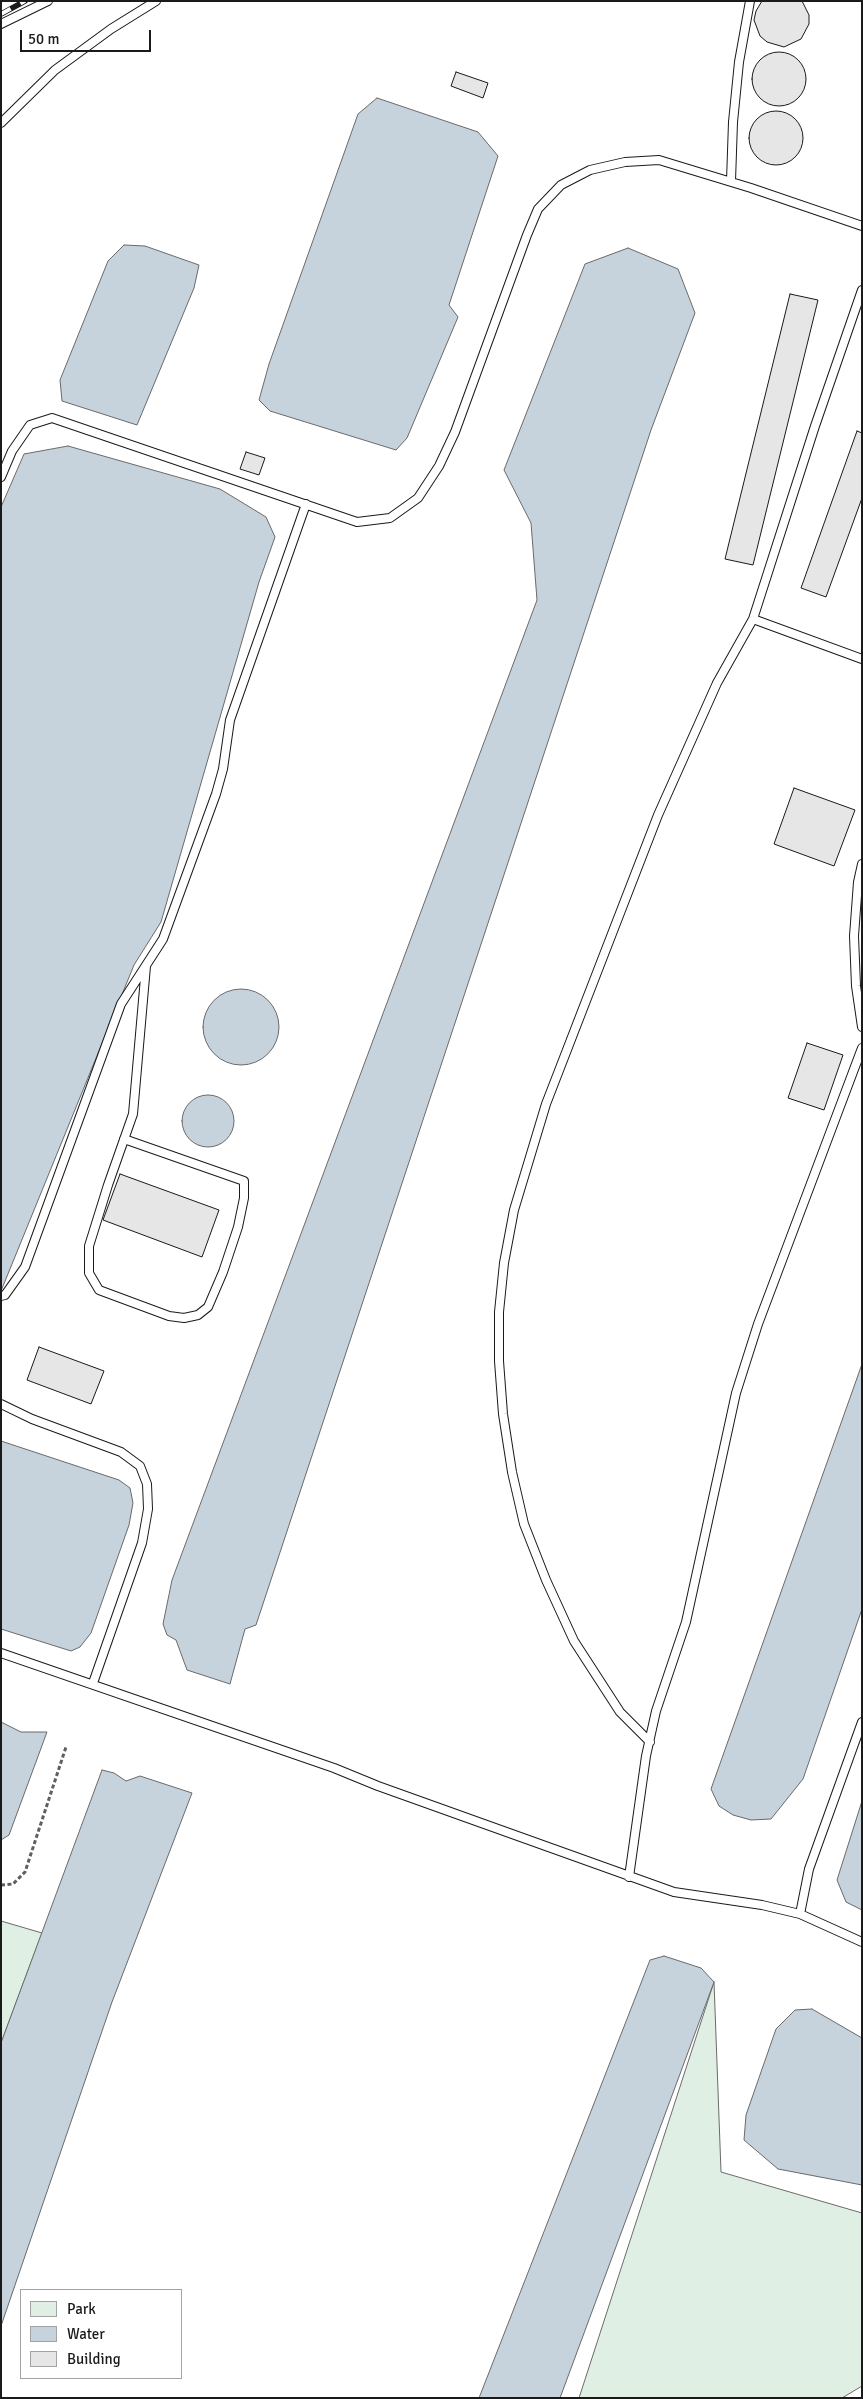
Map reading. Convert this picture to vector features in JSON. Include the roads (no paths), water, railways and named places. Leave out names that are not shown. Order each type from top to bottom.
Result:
[{"type":"lane","points":[[1,24],[48,1]]},
{"type":"lane","points":[[1,123],[55,70],[111,29],[156,1]]},
{"type":"lane","points":[[731,182],[733,122],[750,1]]},
{"type":"lane","points":[[1,477],[12,451],[30,425],[52,418],[357,522],[390,518],[418,498],[439,466],[455,432],[504,294],[538,208],[561,185],[590,170],[625,162],[659,160],[862,226]]},
{"type":"lane","points":[[650,1742],[620,1712],[574,1641],[546,1580],[524,1524],[512,1472],[503,1414],[499,1361],[499,1312],[504,1263],[514,1210],[549,1096],[661,806],[717,683],[753,619],[815,426],[862,290]]},
{"type":"lane","points":[[1,1296],[5,1295],[25,1267],[122,1004],[163,939],[216,794],[230,720],[306,504]]},
{"type":"lane","points":[[753,619],[862,659]]},
{"type":"lane","points":[[862,864],[858,882],[854,936],[856,986],[862,1027]]},
{"type":"lane","points":[[124,1139],[244,1181],[244,1198],[238,1228],[224,1272],[208,1307],[198,1316],[184,1318],[169,1316],[99,1290],[89,1273],[89,1246],[124,1139],[133,1114],[146,965]]},
{"type":"lane","points":[[629,1877],[656,1711],[686,1622],[736,1393],[758,1324],[862,1048]]},
{"type":"lane","points":[[1,1404],[32,1419],[121,1452],[140,1466],[147,1484],[148,1509],[142,1543],[93,1683]]},
{"type":"lane","points":[[1,1653],[93,1683],[261,1744],[334,1768],[378,1786],[629,1877],[674,1892],[762,1905],[800,1914],[862,1942]]},
{"type":"lane","points":[[800,1914],[809,1869],[861,1726]]},
{"type":"water","points":[[377,98],[478,132],[498,156],[449,305],[458,317],[407,438],[396,450],[270,411],[259,400],[269,364],[358,114]]},
{"type":"water","points":[[124,245],[145,246],[199,265],[194,288],[137,425],[62,401],[60,380],[108,261]]},
{"type":"water","points":[[628,248],[678,269],[695,313],[651,430],[256,1625],[245,1629],[230,1684],[187,1670],[176,1640],[167,1635],[163,1624],[172,1580],[537,600],[531,523],[504,470],[585,264]]},
{"type":"water","points":[[68,446],[220,489],[266,517],[275,537],[259,582],[161,922],[134,965],[1,1291],[1,507],[24,454]]},
{"type":"water","points":[[241,989],[256,992],[268,1000],[276,1012],[279,1027],[276,1042],[268,1054],[256,1062],[241,1065],[226,1062],[214,1054],[206,1042],[203,1027],[206,1012],[214,1000],[226,992]]},
{"type":"water","points":[[208,1095],[218,1097],[226,1103],[232,1111],[234,1121],[232,1131],[226,1139],[218,1145],[208,1147],[198,1145],[190,1139],[184,1131],[182,1121],[184,1111],[190,1103],[198,1097]]},
{"type":"water","points":[[862,1364],[862,1609],[803,1779],[771,1819],[751,1820],[733,1815],[719,1806],[711,1789]]},
{"type":"water","points":[[1,1441],[119,1480],[130,1488],[133,1503],[129,1525],[91,1633],[80,1647],[71,1651],[1,1629]]},
{"type":"water","points":[[1,1722],[21,1732],[47,1732],[9,1835],[1,1840]]},
{"type":"water","points":[[102,1770],[114,1773],[126,1781],[140,1776],[192,1793],[112,2002],[1,2326],[1,2043]]},
{"type":"water","points":[[862,1801],[862,1910],[846,1902],[837,1880]]},
{"type":"water","points":[[664,1956],[701,1968],[714,1982],[560,2398],[479,2398],[650,1960]]},
{"type":"water","points":[[812,2009],[862,2038],[862,2185],[778,2169],[744,2140],[746,2115],[776,2029],[795,2010]]},
{"type":"railway","points":[[1,14],[25,1]]}]
